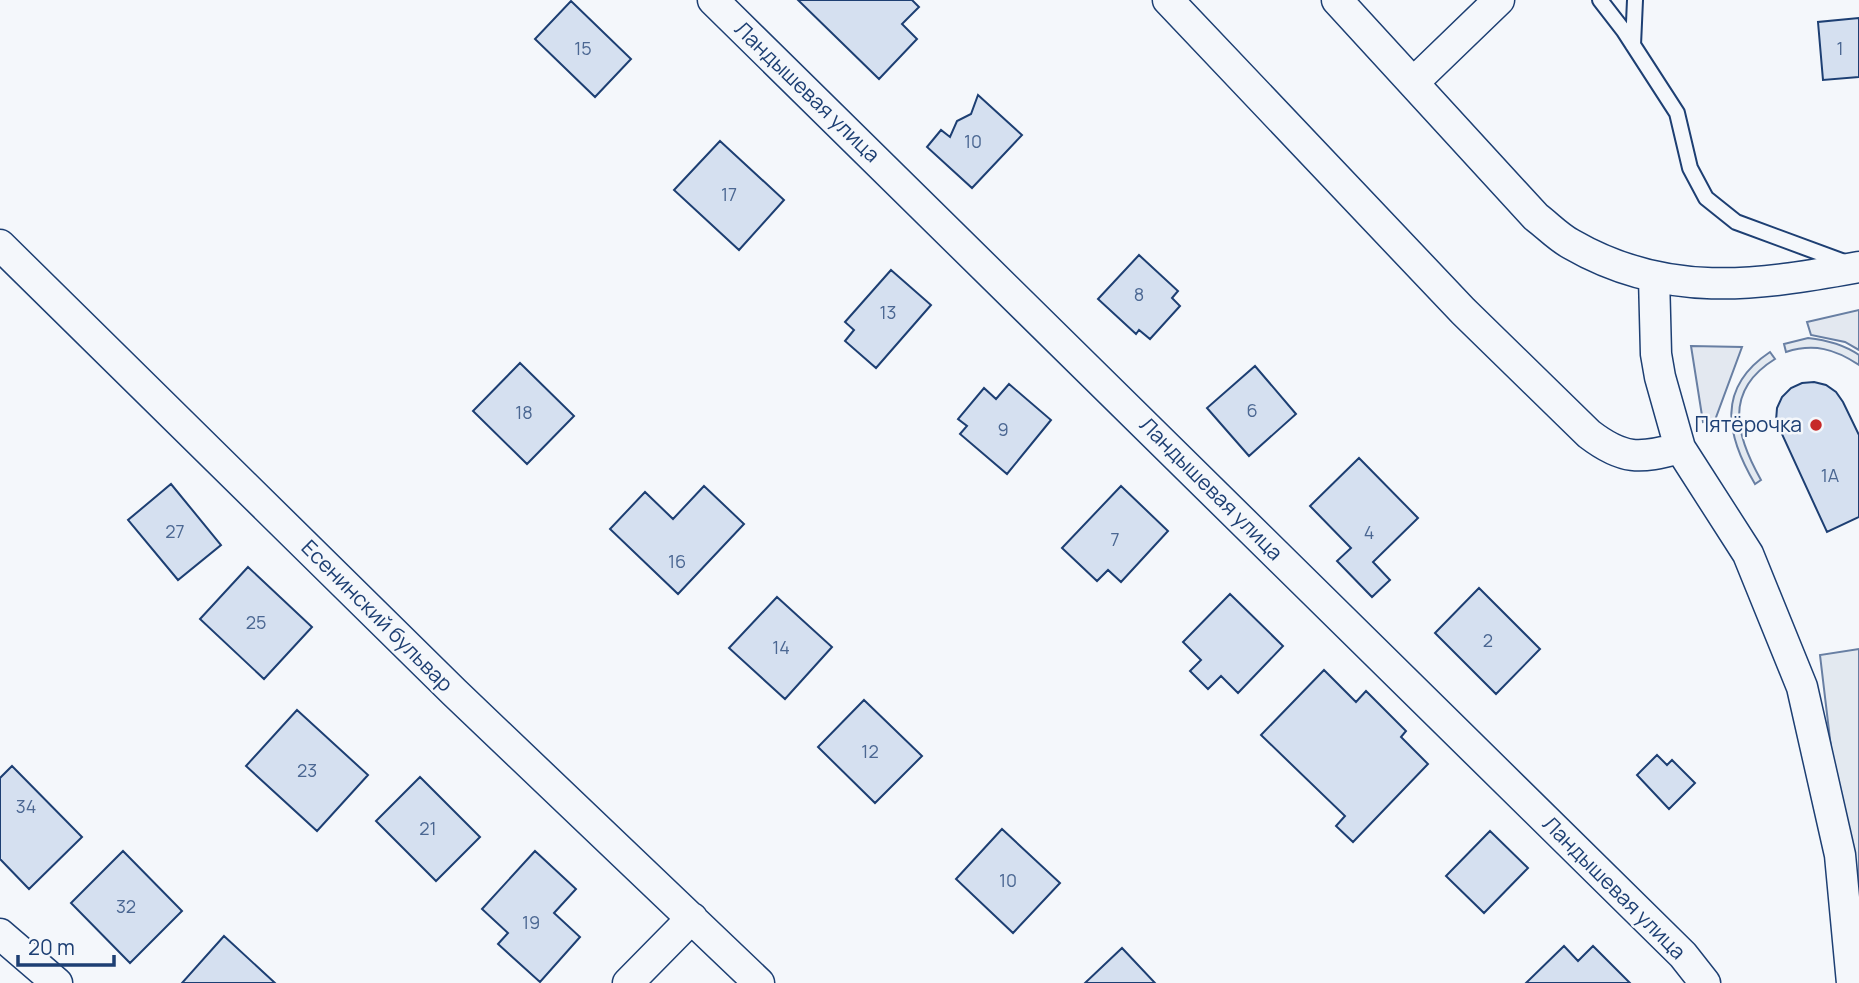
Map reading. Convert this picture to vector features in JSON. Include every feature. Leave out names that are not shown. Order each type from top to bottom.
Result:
[{"type":"street","name":"Ландышевая улица","points":[[713,0],[784,73],[871,154],[1517,790],[1683,955],[1705,983]]},
{"type":"street","points":[[1168,0],[1463,311],[1589,433],[1623,455],[1652,455],[1680,448]]},
{"type":"street","points":[[1337,0],[1536,217],[1568,242],[1592,255],[1629,271],[1684,282],[1734,284],[1818,275],[1859,267]]},
{"type":"street","points":[[1413,83],[1499,0]]},
{"type":"street","name":"Есенинский бульвар","points":[[0,245],[454,692],[759,983]]},
{"type":"street","points":[[1654,277],[1656,354],[1680,448],[1748,554],[1802,687],[1840,855],[1852,983]]},
{"type":"street","points":[[628,983],[692,918]]},
{"type":"street","points":[[0,934],[57,983]]},
{"type":"lane","points":[[1600,0],[1677,113],[1690,168],[1698,187],[1716,207],[1736,222],[1859,267]]},
{"type":"lane","points":[[1633,45],[1634,0]]},
{"type":"shaded area","points":[[1859,310],[1859,350],[1845,342],[1811,335],[1807,322]]},
{"type":"shaded area","points":[[1808,338],[1847,348],[1859,355],[1859,365],[1824,349],[1806,348],[1786,352],[1784,344]]},
{"type":"shaded area","points":[[1691,346],[1742,347],[1715,420],[1703,422]]},
{"type":"shaded area","points":[[1770,352],[1775,359],[1747,385],[1739,415],[1745,447],[1761,480],[1755,484],[1738,448],[1731,413],[1741,381],[1753,366]]},
{"type":"shaded area","points":[[1859,649],[1859,983],[1820,655]]},
{"type":"building","points":[[798,0],[912,0],[919,7],[902,24],[917,39],[879,79]]},
{"type":"building","points":[[571,1],[631,59],[595,97],[535,39]]},
{"type":"building","points":[[1859,18],[1859,77],[1823,80],[1818,22]]},
{"type":"building","points":[[978,95],[1022,135],[972,188],[927,147],[941,130],[950,137],[957,121],[971,114]]},
{"type":"building","points":[[720,141],[784,200],[739,250],[674,190]]},
{"type":"building","points":[[1139,255],[1178,291],[1172,298],[1180,306],[1150,339],[1139,330],[1136,334],[1098,299]]},
{"type":"building","points":[[891,270],[931,305],[876,368],[845,341],[854,330],[845,322]]},
{"type":"building","points":[[520,363],[574,416],[527,464],[473,411]]},
{"type":"building","points":[[1255,366],[1296,414],[1249,456],[1207,408]]},
{"type":"building","points":[[1814,382],[1826,385],[1836,392],[1859,435],[1859,517],[1827,532],[1776,421],[1777,408],[1782,397],[1791,388]]},
{"type":"building","points":[[1009,384],[1051,420],[1007,474],[960,434],[967,426],[958,419],[984,388],[996,399]]},
{"type":"building","points":[[1359,458],[1418,518],[1373,562],[1390,580],[1372,597],[1337,561],[1351,548],[1310,506]]},
{"type":"building","points":[[171,484],[221,545],[178,580],[128,520]]},
{"type":"building","points":[[704,486],[744,524],[678,594],[610,529],[645,492],[673,519]]},
{"type":"building","points":[[1121,486],[1168,531],[1121,582],[1108,570],[1097,581],[1062,548]]},
{"type":"building","points":[[248,567],[312,627],[264,679],[200,619]]},
{"type":"building","points":[[1479,588],[1540,649],[1496,694],[1435,633]]},
{"type":"building","points":[[1230,594],[1283,646],[1238,693],[1221,676],[1208,689],[1190,671],[1201,660],[1183,642]]},
{"type":"building","points":[[777,597],[832,647],[785,699],[729,648]]},
{"type":"building","points":[[1324,670],[1356,702],[1366,691],[1406,731],[1401,737],[1428,764],[1353,842],[1336,826],[1345,816],[1261,735]]},
{"type":"building","points":[[864,700],[922,756],[875,803],[818,747]]},
{"type":"building","points":[[297,710],[368,775],[317,831],[246,766]]},
{"type":"building","points":[[1657,755],[1667,765],[1672,760],[1695,783],[1669,809],[1637,775]]},
{"type":"building","points":[[12,766],[82,837],[29,889],[0,859],[0,778]]},
{"type":"building","points":[[420,777],[480,837],[436,881],[376,821]]},
{"type":"building","points":[[1002,829],[1060,883],[1013,933],[956,879]]},
{"type":"building","points":[[1490,831],[1528,868],[1484,913],[1446,876]]},
{"type":"building","points":[[123,851],[182,911],[130,963],[71,903]]},
{"type":"building","points":[[535,851],[576,889],[554,913],[580,937],[540,982],[498,944],[508,933],[482,909]]},
{"type":"building","points":[[224,936],[275,983],[182,983]]},
{"type":"building","points":[[1564,946],[1578,961],[1593,946],[1630,983],[1526,983]]},
{"type":"building","points":[[1122,948],[1155,983],[1085,983]]},
{"type":"place","name":"Пятёрочка","points":[[1816,425]]}]
